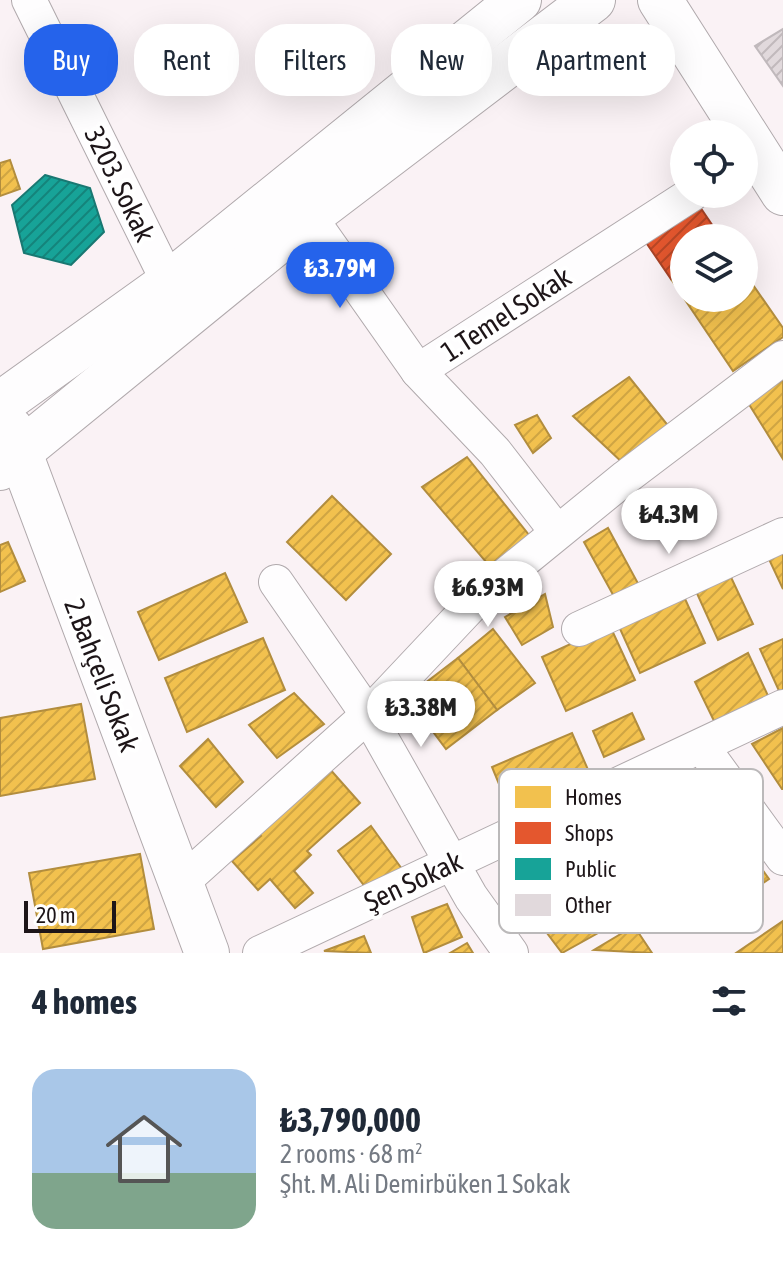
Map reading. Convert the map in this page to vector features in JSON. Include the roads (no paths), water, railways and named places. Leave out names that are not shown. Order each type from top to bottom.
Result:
[{"type":"street","name":"3203. Sokak","points":[[29,0],[169,283]]},
{"type":"street","points":[[1,401],[169,283],[519,0]]},
{"type":"street","points":[[9,460],[309,216],[593,0]]},
{"type":"street","points":[[660,0],[729,120]]},
{"type":"street","points":[[758,166],[783,193]]},
{"type":"street","name":"1.Temel Sokak","points":[[557,532],[495,452],[418,371],[670,208]]},
{"type":"street","points":[[309,216],[418,371]]},
{"type":"street","points":[[181,883],[368,715],[480,596],[557,532],[783,358]]},
{"type":"street","name":"2.Bahçeli Sokak","points":[[1,401],[9,460],[207,953]]},
{"type":"street","points":[[579,629],[783,535]]},
{"type":"street","points":[[276,582],[368,715],[471,897],[511,953]]},
{"type":"street","name":"Şen Sokak","points":[[657,769],[783,707]]},
{"type":"street","points":[[703,748],[718,769]]},
{"type":"street","points":[[763,830],[783,858]]},
{"type":"street","name":"Şen Sokak","points":[[260,953],[499,841]]}]
